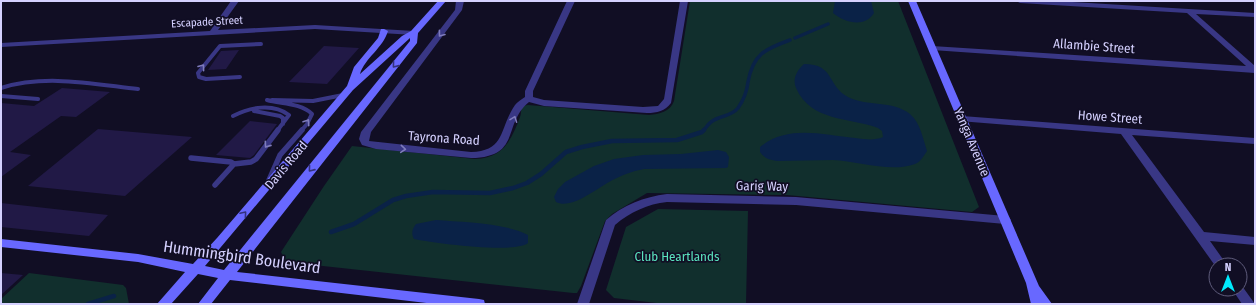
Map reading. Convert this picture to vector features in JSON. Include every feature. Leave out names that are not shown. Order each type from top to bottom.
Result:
[{"type":"street","points":[[212,33],[235,1]]},
{"type":"street","name":"Davis Road","points":[[163,304],[264,190],[348,91],[381,59],[405,38],[414,33],[442,1]]},
{"type":"street","name":"Tayrona Road","points":[[460,1],[458,10],[366,132],[364,139],[365,143],[382,147],[472,155],[486,154],[496,150],[501,146],[518,106],[529,98],[529,91],[571,1]]},
{"type":"street","points":[[529,98],[534,101],[544,103],[643,110],[660,108],[667,103],[668,99],[684,1]]},
{"type":"street","name":"Yanga Avenue","points":[[912,1],[1032,283],[1037,304]]},
{"type":"street","points":[[1020,1],[1255,15]]},
{"type":"street","points":[[1189,11],[1255,70]]},
{"type":"street","name":"Escapade Street","points":[[1,45],[328,27],[414,33]]},
{"type":"street","points":[[348,91],[358,67],[382,38],[384,31]]},
{"type":"street","name":"Davis Road","points":[[204,304],[414,41],[414,33]]},
{"type":"street","name":"Allambie Street","points":[[932,48],[1255,70]]},
{"type":"street","name":"Howe Street","points":[[962,119],[1255,141]]},
{"type":"street","points":[[1124,131],[1215,257]]},
{"type":"street","name":"Garig Way","points":[[583,304],[610,223],[624,212],[651,200],[667,198],[796,201],[1005,220]]},
{"type":"street","points":[[1199,236],[1255,241]]},
{"type":"street","name":"Hummingbird Boulevard","points":[[1,243],[138,258],[226,275],[440,302],[479,304]]},
{"type":"street","name":"Yanga Avenue","points":[[1032,283],[1046,304]]},
{"type":"lane","points":[[240,77],[206,79],[199,77],[198,73],[220,46],[261,44]]},
{"type":"lane","points":[[1,88],[11,84],[44,82],[138,89]]},
{"type":"lane","points":[[264,190],[280,155],[307,124],[312,114],[309,110],[301,107],[278,104],[267,100],[313,101],[348,91]]},
{"type":"lane","points":[[1,96],[38,99]]},
{"type":"lane","points":[[192,158],[232,162],[234,164],[250,162],[256,159],[283,125],[289,115],[287,113],[272,109],[247,109],[233,116]]},
{"type":"lane","points":[[215,185],[234,164]]},
{"type":"green space","points":[[690,1],[898,1],[979,207],[972,212],[787,195],[647,193],[612,214],[605,221],[577,293],[286,262],[281,252],[352,146],[475,159],[485,158],[499,152],[505,147],[513,134],[523,106],[528,105],[649,115],[667,110],[674,101]]},
{"type":"green space","name":"Club Heartlands","points":[[658,209],[748,211],[746,304],[665,304],[614,298],[606,290],[626,227]]},
{"type":"green space","points":[[29,273],[123,285],[126,288],[129,304],[1,304],[1,299]]},
{"type":"water","points":[[835,1],[871,1],[874,13],[865,21],[849,21],[833,13]]},
{"type":"water","points":[[804,64],[814,65],[821,68],[830,76],[841,92],[848,97],[864,102],[896,107],[910,114],[919,126],[927,151],[919,162],[906,166],[885,167],[833,160],[778,161],[766,158],[760,152],[760,147],[782,135],[794,133],[818,133],[869,139],[883,137],[882,131],[878,128],[832,117],[811,107],[803,99],[795,85],[796,75]]},
{"type":"water","points":[[718,150],[726,152],[729,157],[728,167],[644,169],[631,172],[617,178],[576,201],[562,204],[556,202],[554,197],[558,189],[565,182],[594,166],[614,159],[643,155],[681,154]]},
{"type":"water","points":[[436,220],[484,224],[508,228],[528,235],[528,243],[507,248],[491,248],[414,239],[412,232],[416,224]]},
{"type":"building","points":[[324,46],[359,48],[327,84],[289,82]]},
{"type":"building","points":[[239,50],[226,69],[208,70],[221,51]]},
{"type":"building","points":[[62,88],[110,92],[76,117],[61,116],[10,152],[31,155],[1,177],[1,103],[34,106]]},
{"type":"building","points":[[250,121],[277,124],[254,155],[250,158],[216,155]]},
{"type":"building","points":[[98,129],[192,137],[125,196],[28,186]]},
{"type":"building","points":[[1,203],[108,215],[89,236],[1,227]]},
{"type":"building","points":[[1,273],[23,275],[1,295]]},
{"type":"waterway","points":[[795,38],[828,24]]},
{"type":"waterway","points":[[703,131],[711,122],[729,115],[738,108],[742,102],[750,73],[757,59],[767,50],[790,40]]},
{"type":"waterway","points":[[331,232],[354,224],[393,200],[406,196],[433,192],[490,193],[513,188],[527,183],[541,174],[566,152],[582,147],[612,141],[677,140],[703,131]]},
{"type":"waterway","points":[[88,304],[114,296]]}]
